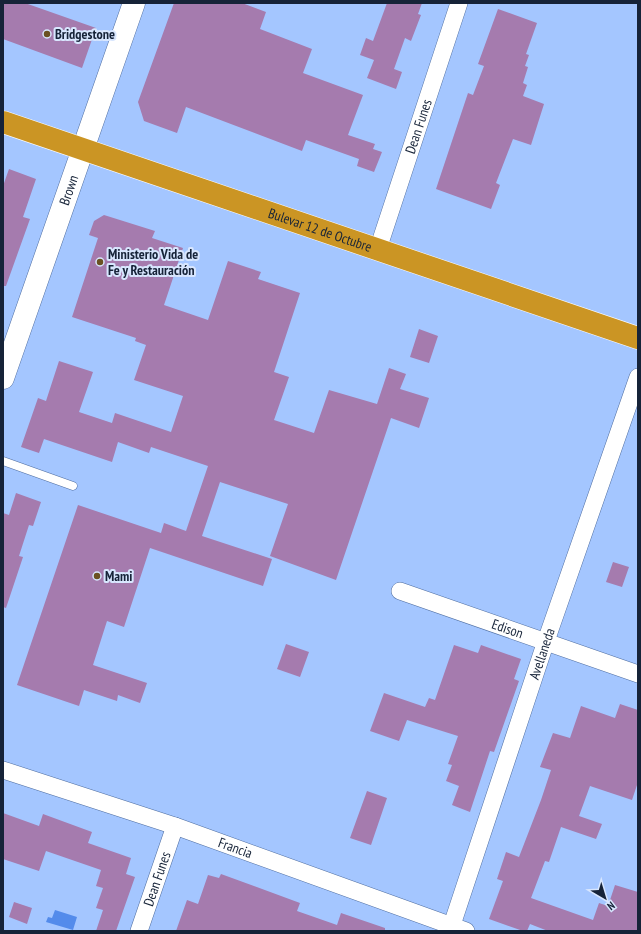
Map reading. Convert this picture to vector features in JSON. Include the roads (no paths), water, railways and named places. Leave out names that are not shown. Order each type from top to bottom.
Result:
[{"type":"highway","name":"Bulevar 12 de Octubre","points":[[3,122],[638,338]]},
{"type":"street","name":"Brown","points":[[3,378],[134,3]]},
{"type":"street","name":"Dean Funes","points":[[378,249],[459,3]]},
{"type":"street","name":"Avellaneda","points":[[456,929],[546,641],[638,377]]},
{"type":"street","name":"Edison","points":[[400,591],[638,674]]},
{"type":"street","name":"Francia","points":[[3,770],[175,826],[456,929]]},
{"type":"street","name":"Dean Funes","points":[[140,931],[175,826]]},
{"type":"lane","points":[[3,461],[73,486]]},
{"type":"water","points":[[55,910],[77,917],[73,930],[46,922],[48,917],[52,918]]},
{"type":"place","name":"Bridgestone","points":[[47,34]]},
{"type":"place","name":"Ministerio Vida de Fe y Restauración","points":[[100,262]]},
{"type":"place","name":"Mami","points":[[97,576]]}]
